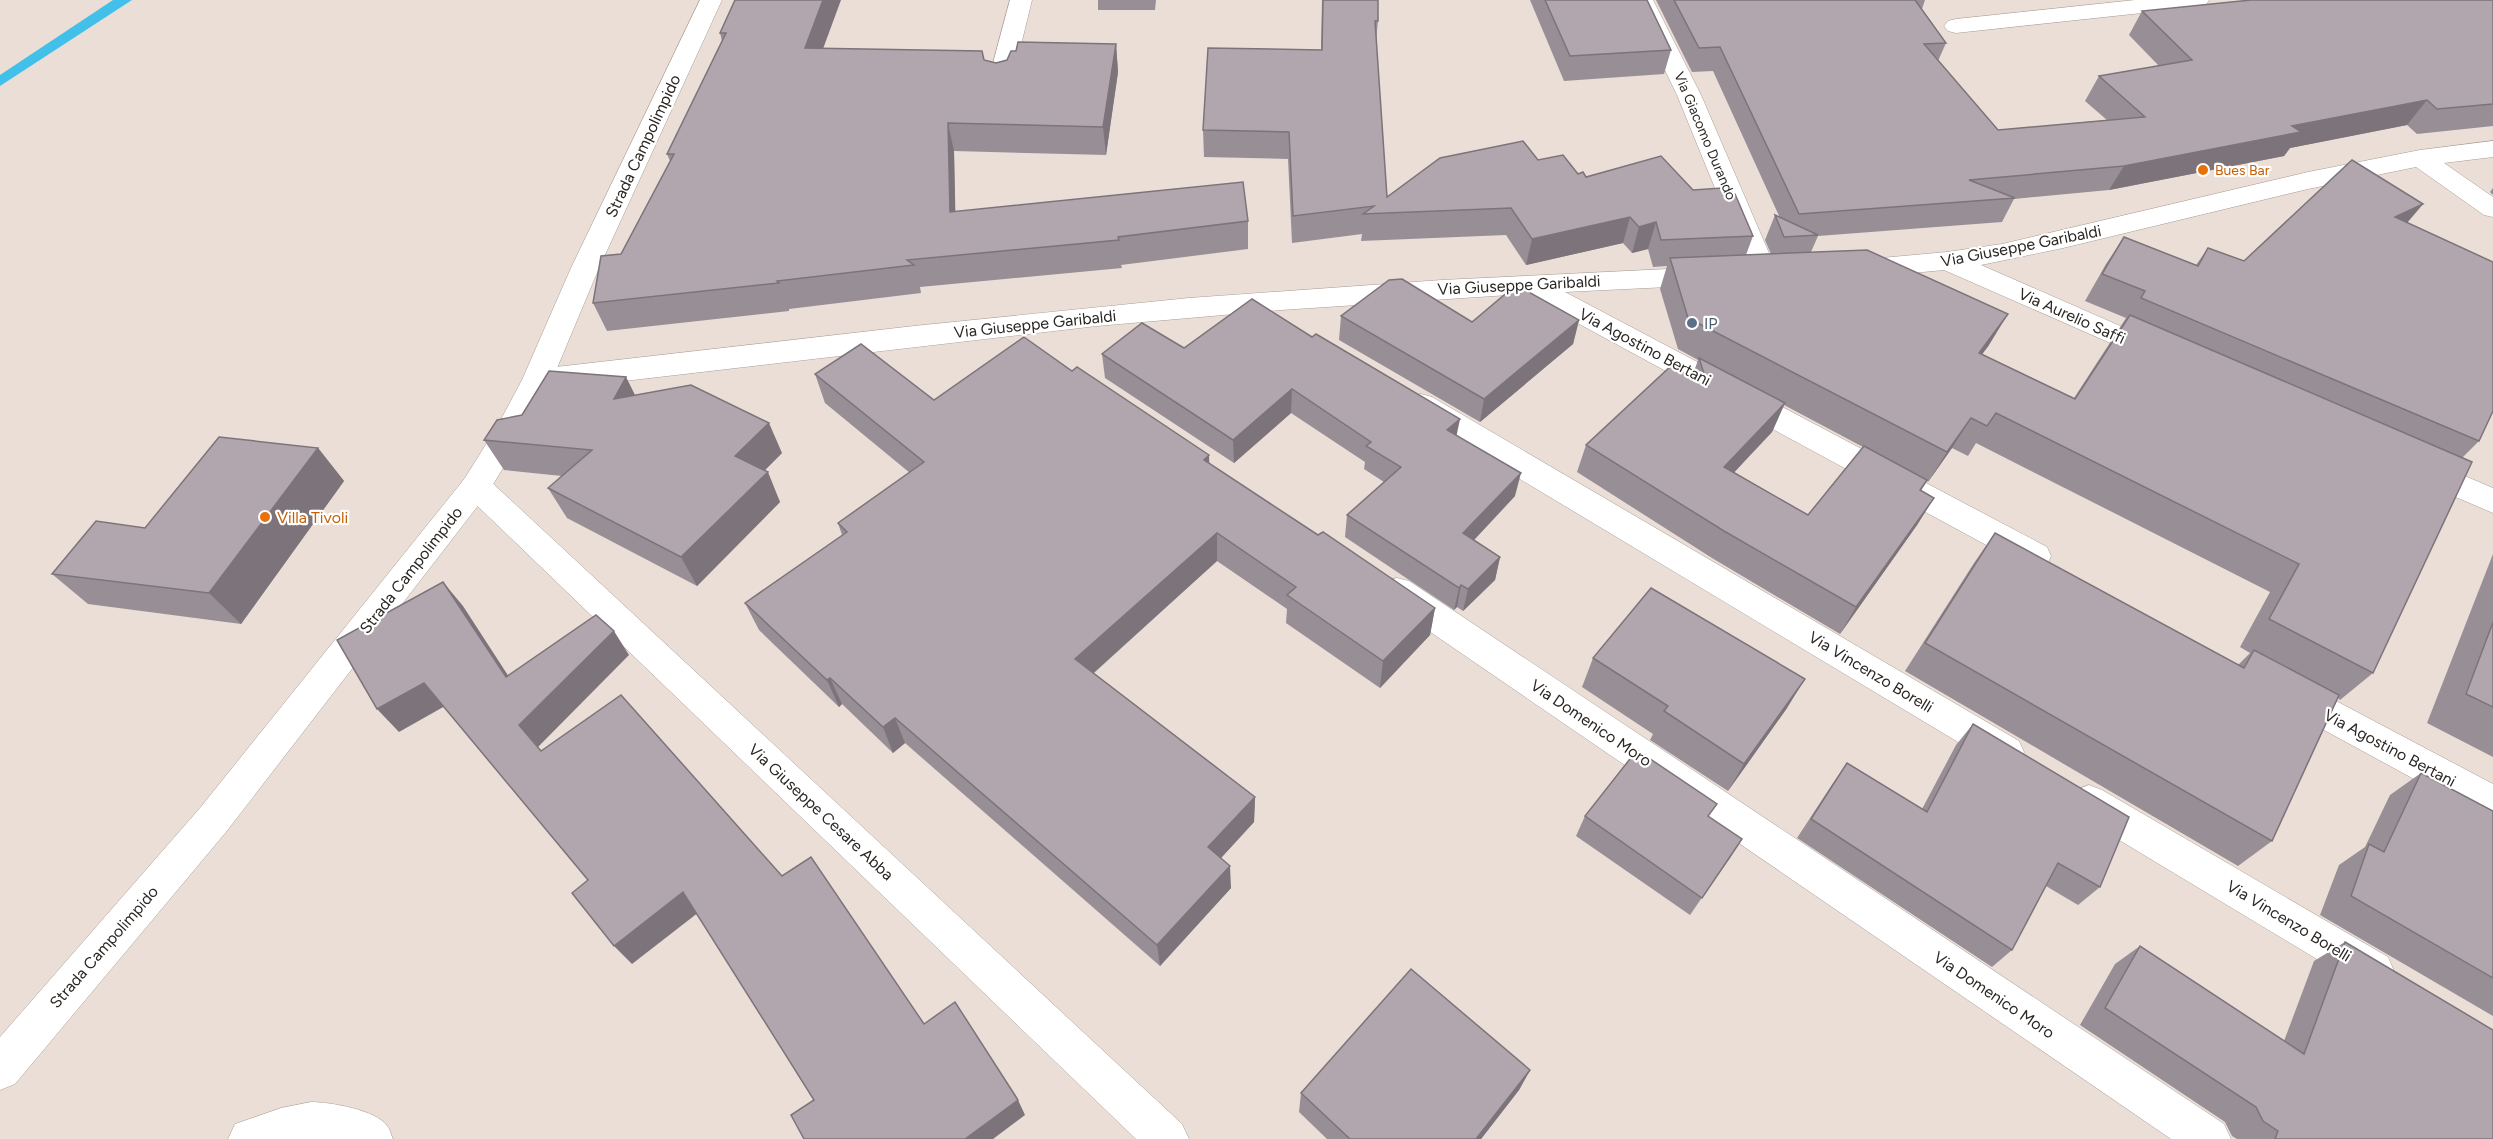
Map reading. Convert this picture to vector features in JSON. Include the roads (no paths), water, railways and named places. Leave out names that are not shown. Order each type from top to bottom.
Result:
[{"type":"street","name":"Strada Campolimpido","points":[[0,1069],[213,820],[424,555],[476,486],[510,431],[537,380],[585,268],[711,0]]},
{"type":"street","points":[[1000,82],[1021,0]]},
{"type":"street","name":"Via Giacomo Durando","points":[[1642,0],[1776,274]]},
{"type":"street","points":[[1956,26],[2198,0]]},
{"type":"street","name":"Via Giuseppe Garibaldi","points":[[1835,271],[1947,261],[2018,250],[2357,170],[2420,158],[2493,149]]},
{"type":"street","points":[[2420,158],[2493,208]]},
{"type":"street","name":"Via Aurelio Saffi","points":[[1947,261],[2176,362]]},
{"type":"street","name":"Via Giuseppe Garibaldi","points":[[537,380],[1004,327],[1249,303],[1526,283],[1776,274]]},
{"type":"street","name":"Via Agostino Bertani","points":[[1526,283],[2062,571]]},
{"type":"street","points":[[1249,303],[1300,333]]},
{"type":"street","points":[[1004,327],[1044,353]]},
{"type":"street","name":"Via Vincenzo Borelli","points":[[1393,388],[2030,767]]},
{"type":"street","points":[[2395,458],[2493,501]]},
{"type":"street","name":"Via Giuseppe Cesare Abba","points":[[476,486],[1167,1139]]},
{"type":"street","name":"Via Domenico Moro","points":[[1366,571],[2209,1139]]},
{"type":"street","name":"Via Agostino Bertani","points":[[2262,678],[2493,803]]},
{"type":"street","name":"Via Vincenzo Borelli","points":[[2061,785],[2400,987]]},
{"type":"street","points":[[250,1139],[282,1128],[316,1122],[344,1127],[371,1139]]},
{"type":"water","points":[[113,0],[132,0],[0,86],[0,75]]},
{"type":"place","name":"Bues Bar","points":[[2203,170]]},
{"type":"place","name":"IP","points":[[1692,323]]},
{"type":"place","name":"Villa Tivoli","points":[[265,517]]}]
